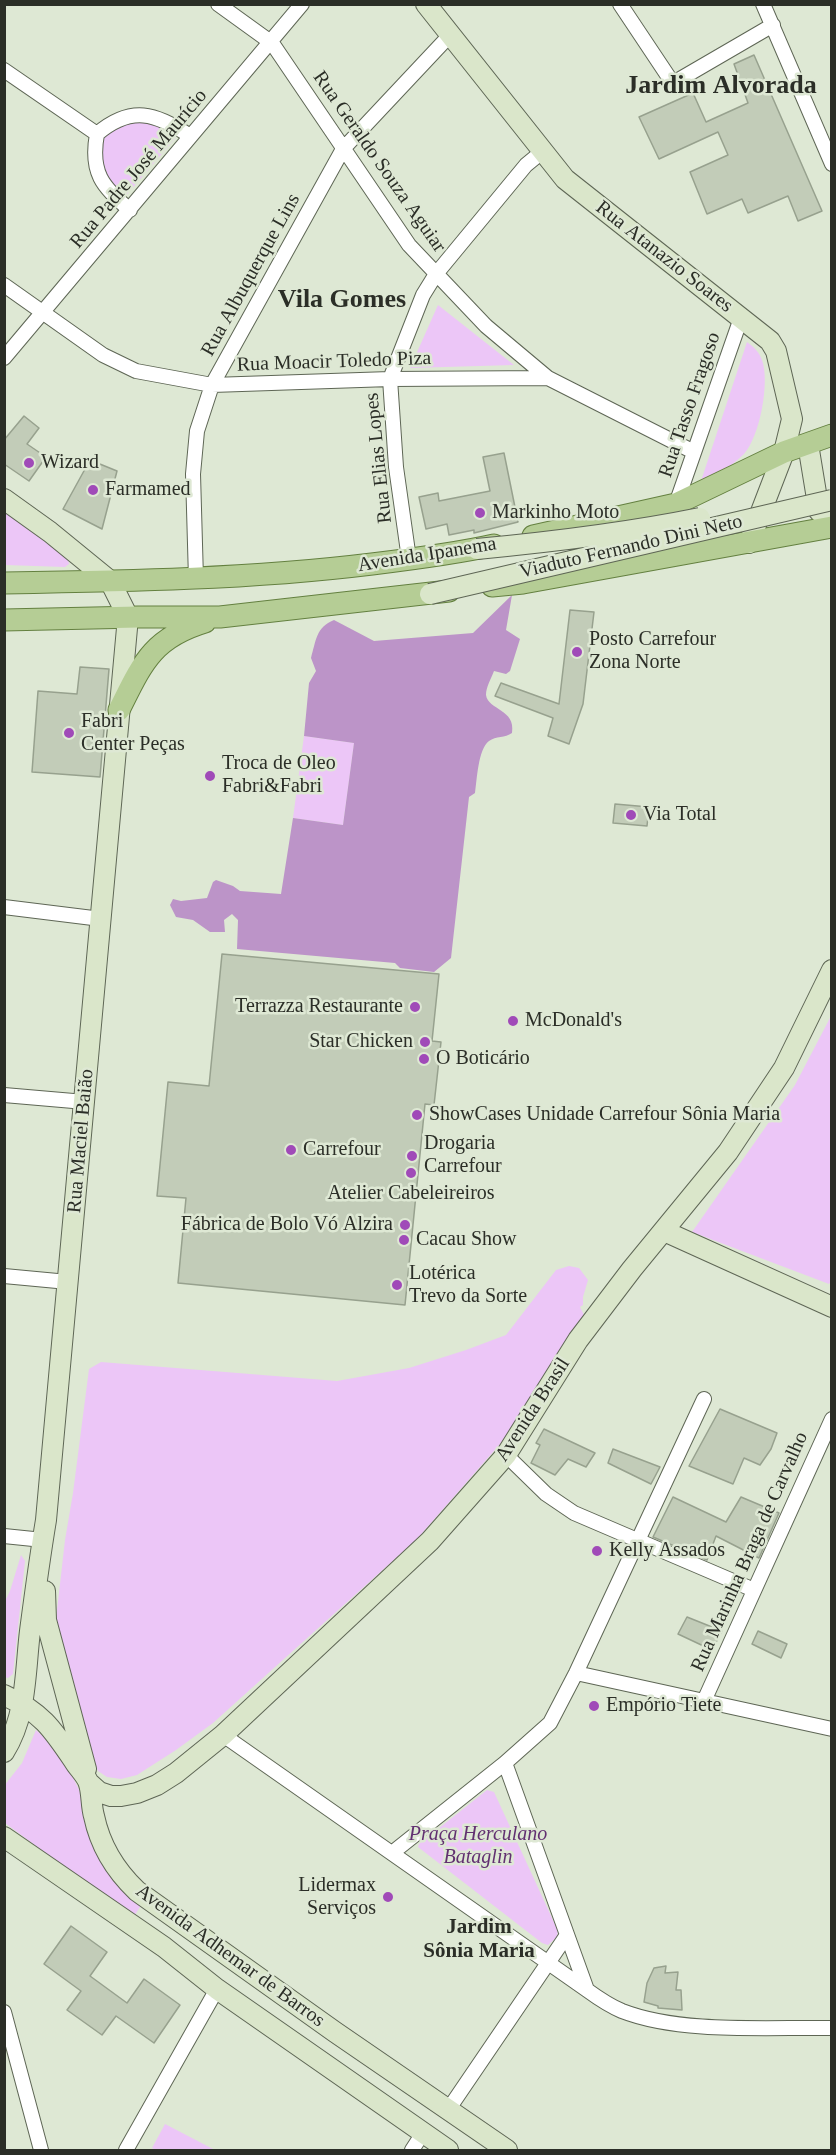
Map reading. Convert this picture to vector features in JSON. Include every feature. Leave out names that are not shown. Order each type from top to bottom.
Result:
[{"type":"main road","name":"Rua Atanazio Soares","points":[[426,4],[565,179],[770,341],[776,351],[792,419],[784,452],[749,543]]},
{"type":"main road","name":"Avenida Ipanema","points":[[4,583],[196,579],[307,572],[477,549],[676,504],[784,452],[831,435]]},
{"type":"main road","points":[[808,444],[819,511],[831,521]]},
{"type":"main road","name":"Viaduto Fernando Dini Neto","points":[[477,549],[538,543],[664,525],[831,489]]},
{"type":"main road","points":[[4,499],[50,532],[110,581],[128,617]]},
{"type":"main road","name":"Viaduto Fernando Dini Neto","points":[[430,594],[831,500]]},
{"type":"main road","name":"Avenida Ipanema","points":[[4,620],[128,617],[220,618],[523,583],[831,526]]},
{"type":"main road","name":"Rua Maciel Baião","points":[[4,1752],[15,1736],[23,1705],[43,1540],[128,617]]},
{"type":"main road","points":[[119,710],[144,663],[164,641],[190,627],[220,618]]},
{"type":"main road","name":"Avenida Brasil","points":[[89,1783],[99,1792],[111,1796],[137,1793],[157,1785],[176,1773],[222,1735],[430,1541],[506,1455],[579,1340],[632,1269],[728,1152],[784,1068],[831,970]]},
{"type":"main road","points":[[664,1231],[831,1307]]},
{"type":"main road","points":[[43,1540],[46,1620],[89,1783]]},
{"type":"main road","name":"Avenida Adhemar de Barros","points":[[4,1695],[46,1721],[89,1783],[94,1817],[106,1850],[124,1878],[137,1891],[507,2151]]},
{"type":"main road","name":"Avenida Adhemar de Barros","points":[[4,1837],[164,1947],[217,1989],[448,2151]]},
{"type":"street","name":"Rua Geraldo Souza Aguiar","points":[[218,4],[272,43],[409,245],[486,326],[548,378],[694,452]]},
{"type":"street","name":"Rua Padre José Maurício","points":[[4,358],[190,136],[272,43],[302,4]]},
{"type":"street","points":[[620,4],[672,82],[773,25]]},
{"type":"street","points":[[763,4],[831,164]]},
{"type":"street","name":"Rua Albuquerque Lins","points":[[196,579],[193,474],[197,431],[212,385],[343,149],[451,34]]},
{"type":"street","points":[[4,70],[97,134]]},
{"type":"street","points":[[130,210],[101,182],[95,164],[94,148],[97,134],[112,122],[127,116],[138,115],[165,121],[190,136]]},
{"type":"street","name":"Rua Elias Lopes","points":[[409,560],[396,467],[390,379],[423,295],[436,274],[526,165],[543,151]]},
{"type":"street","name":"Rua Moacir Toledo Piza","points":[[4,285],[103,355],[136,371],[212,385],[390,379],[548,378]]},
{"type":"street","name":"Rua Tasso Fragoso","points":[[676,504],[741,318]]},
{"type":"street","points":[[4,907],[101,920]]},
{"type":"street","points":[[4,1095],[85,1102]]},
{"type":"street","points":[[4,1276],[68,1282]]},
{"type":"street","points":[[392,1853],[505,1763],[550,1722],[576,1673],[704,1399]]},
{"type":"street","name":"Rua Marinha Braga de Carvalho","points":[[704,1701],[831,1419]]},
{"type":"street","points":[[506,1455],[546,1494],[574,1513],[754,1590]]},
{"type":"street","points":[[4,1536],[43,1540]]},
{"type":"street","points":[[576,1673],[831,1729]]},
{"type":"street","points":[[222,1735],[587,1990],[620,2010],[642,2018],[680,2024],[831,2028]]},
{"type":"street","points":[[505,1763],[587,1990]]},
{"type":"street","points":[[448,2110],[567,1935]]},
{"type":"street","points":[[126,2151],[217,1989]]},
{"type":"street","points":[[4,2012],[41,2151]]},
{"type":"street","points":[[412,2151],[423,2133]]},
{"type":"green space","points":[[127,120],[162,125],[178,135],[123,199],[105,178],[100,166],[100,158],[102,138]]},
{"type":"green space","points":[[438,305],[514,365],[410,368]]},
{"type":"green space","points":[[747,342],[762,360],[765,381],[762,408],[755,435],[750,446],[739,459],[724,470],[701,481]]},
{"type":"green space","points":[[5,512],[68,559],[69,564],[65,567],[5,565]]},
{"type":"green space","points":[[304,736],[354,743],[343,825],[293,818]]},
{"type":"green space","points":[[831,1016],[832,1280],[829,1284],[692,1232],[795,1085]]},
{"type":"green space","points":[[569,1266],[579,1268],[588,1280],[583,1305],[580,1307],[585,1317],[500,1444],[417,1539],[213,1723],[176,1750],[137,1775],[121,1779],[107,1777],[98,1771],[91,1756],[68,1678],[56,1619],[89,1369],[101,1362],[337,1381],[409,1368],[506,1335],[556,1270]]},
{"type":"green space","points":[[21,1555],[25,1561],[13,1674],[8,1678],[4,1677],[5,1601]]},
{"type":"green space","points":[[36,1730],[52,1744],[68,1767],[80,1792],[91,1836],[143,1902],[133,1918],[5,1823],[4,1786],[22,1763]]},
{"type":"green space","name":"Praça Herculano Bataglin","points":[[487,1790],[494,1792],[558,1931],[557,1937],[548,1945],[542,1943],[418,1847]]},
{"type":"green space","points":[[165,2124],[215,2150],[156,2150],[152,2148]]},
{"type":"shaded area","points":[[512,595],[506,630],[520,639],[510,671],[506,674],[494,671],[486,695],[491,704],[510,719],[512,733],[492,739],[485,745],[475,793],[469,797],[451,958],[434,972],[400,968],[395,963],[237,949],[238,920],[232,914],[224,920],[225,932],[210,932],[193,920],[176,917],[170,905],[173,899],[181,901],[207,898],[216,880],[240,891],[281,894],[293,818],[343,825],[354,743],[304,736],[309,683],[316,671],[311,658],[318,635],[324,626],[334,620],[374,641],[473,633]]},
{"type":"building","points":[[754,55],[822,211],[798,221],[788,196],[748,213],[742,199],[707,214],[690,172],[728,155],[718,132],[659,159],[639,117],[693,93],[706,122],[748,103],[734,64]]},
{"type":"building","points":[[24,416],[39,428],[27,444],[46,457],[29,481],[4,464],[4,440]]},
{"type":"building","points":[[504,453],[518,522],[474,533],[474,530],[449,535],[447,524],[426,529],[419,497],[438,493],[439,501],[490,491],[483,457]]},
{"type":"building","name":"Farmamed","points":[[90,460],[117,471],[102,529],[63,509]]},
{"type":"building","points":[[570,610],[594,612],[583,704],[569,744],[548,736],[553,718],[495,696],[501,683],[559,704]]},
{"type":"building","name":"Fabri Center Peças","points":[[80,667],[109,669],[100,777],[32,772],[38,691],[77,694]]},
{"type":"building","name":"Via Total","points":[[615,804],[649,807],[647,826],[613,823]]},
{"type":"building","name":"Carrefour","points":[[222,954],[439,974],[432,1041],[441,1042],[434,1105],[425,1104],[405,1305],[178,1283],[186,1198],[157,1196],[168,1082],[209,1086]]},
{"type":"building","points":[[720,1409],[777,1433],[771,1449],[760,1465],[744,1458],[733,1484],[689,1466]]},
{"type":"building","points":[[544,1429],[595,1453],[586,1467],[568,1459],[555,1475],[531,1463],[540,1445],[536,1443]]},
{"type":"building","points":[[613,1449],[660,1467],[651,1484],[608,1463]]},
{"type":"building","points":[[673,1497],[726,1522],[741,1497],[779,1513],[759,1558],[716,1536],[707,1560],[653,1537]]},
{"type":"building","points":[[687,1617],[722,1631],[712,1650],[678,1634]]},
{"type":"building","points":[[758,1631],[787,1644],[781,1658],[752,1644]]},
{"type":"building","points":[[71,1926],[107,1952],[90,1976],[127,2003],[144,1979],[180,2005],[154,2043],[116,2016],[102,2035],[67,2010],[81,1991],[44,1964]]},
{"type":"building","points":[[666,1966],[665,1973],[678,1972],[676,1990],[681,1990],[682,2010],[658,2008],[658,2006],[644,2002],[647,1983],[654,1968]]},
{"type":"place","name":"Wizard","points":[[29,463]]},
{"type":"place","name":"Farmamed","points":[[93,490]]},
{"type":"place","name":"Markinho Moto","points":[[480,513]]},
{"type":"place","name":"Posto Carrefour Zona Norte","points":[[577,652]]},
{"type":"place","name":"Fabri Center Peças","points":[[69,733]]},
{"type":"place","name":"Troca de Oleo Fabri&Fabri","points":[[210,776]]},
{"type":"place","name":"Via Total","points":[[631,815]]},
{"type":"place","name":"Terrazza Restaurante","points":[[415,1007]]},
{"type":"place","name":"McDonald's","points":[[513,1021]]},
{"type":"place","name":"Star Chicken","points":[[425,1042]]},
{"type":"place","name":"O Boticário","points":[[424,1059]]},
{"type":"place","name":"ShowCases Unidade Carrefour Sônia Maria","points":[[417,1115]]},
{"type":"place","name":"Carrefour","points":[[291,1150]]},
{"type":"place","name":"Drogaria Carrefour","points":[[412,1156]]},
{"type":"place","name":"Atelier Cabeleireiros","points":[[411,1173]]},
{"type":"place","name":"Fábrica de Bolo Vó Alzira","points":[[405,1225]]},
{"type":"place","name":"Cacau Show","points":[[404,1240]]},
{"type":"place","name":"Lotérica Trevo da Sorte","points":[[397,1285]]},
{"type":"place","name":"Kelly Assados","points":[[597,1551]]},
{"type":"place","name":"Empório Tiete","points":[[594,1706]]},
{"type":"place","name":"Lidermax Serviços","points":[[388,1897]]},
{"type":"district","name":"Jardim Alvorada","points":[[721,86]]},
{"type":"district","name":"Vila Gomes","points":[[342,300]]},
{"type":"district","name":"Jardim Sônia Maria","points":[[479,1940]]}]
